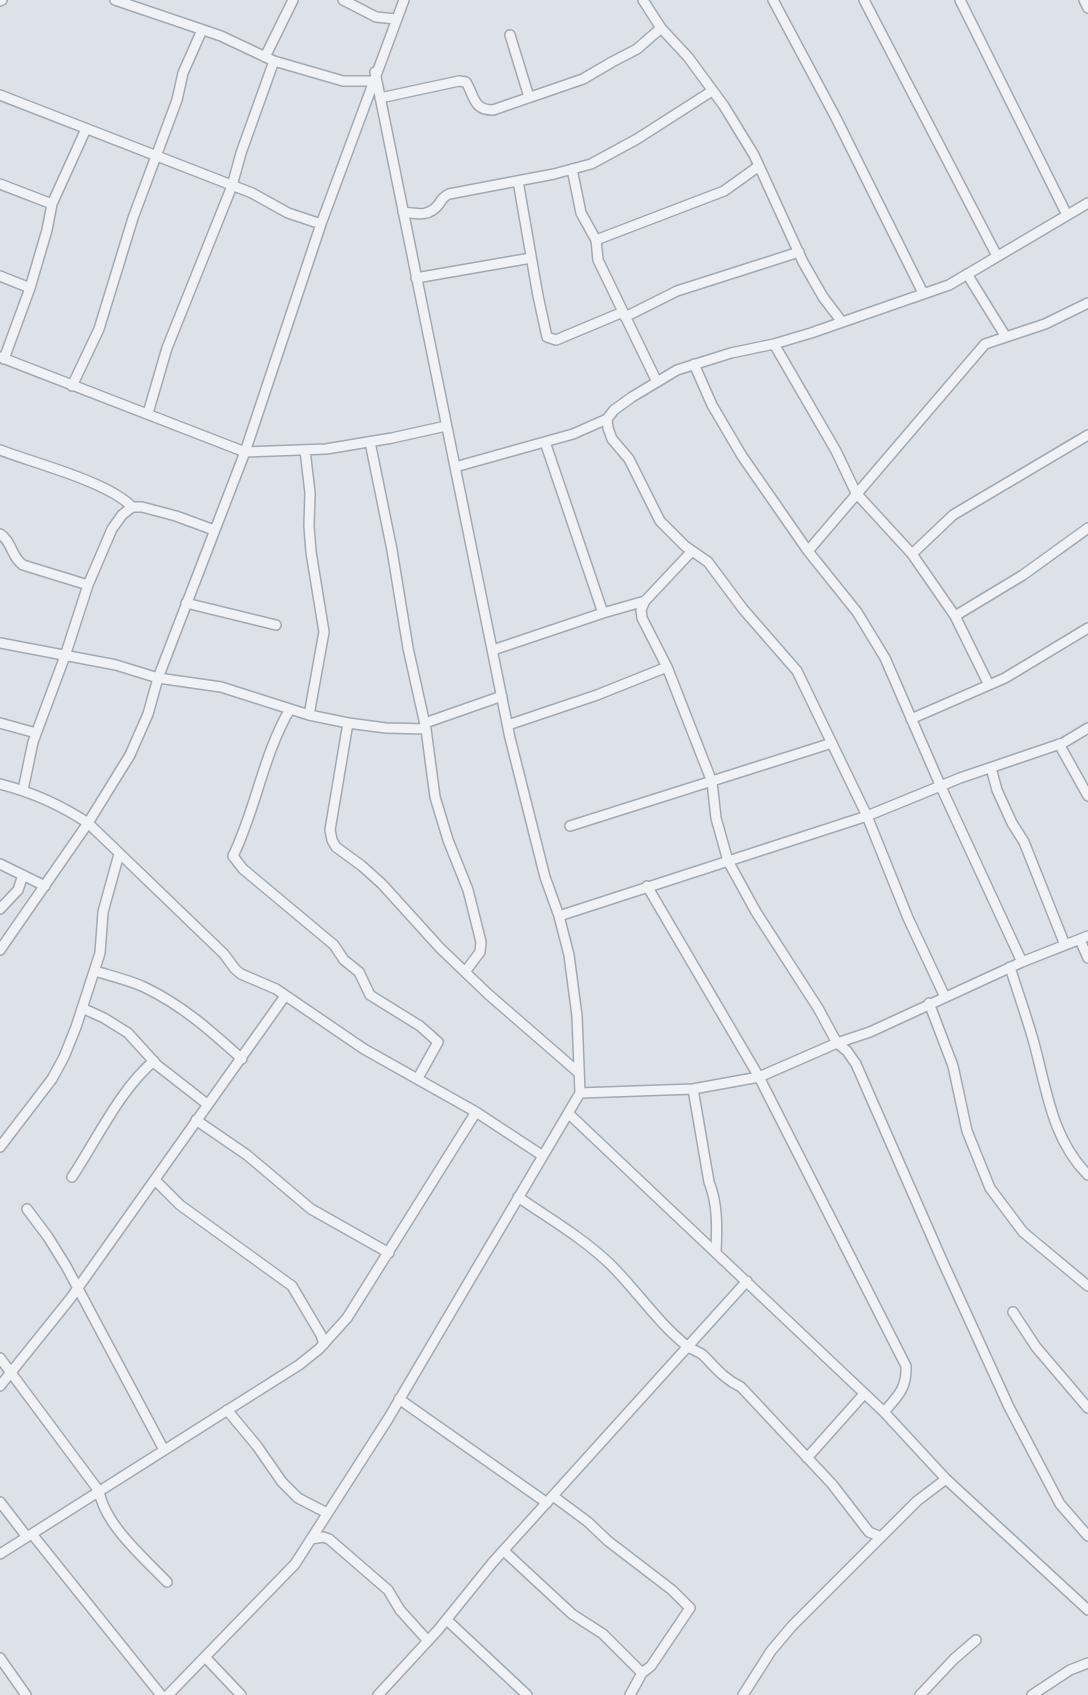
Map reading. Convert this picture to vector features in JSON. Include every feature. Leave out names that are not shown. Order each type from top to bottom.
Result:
[{"type":"street","points":[[115,0],[221,36],[270,59],[343,81],[374,76]]},
{"type":"street","points":[[148,413],[175,326],[232,186],[270,59],[293,0]]},
{"type":"street","points":[[343,0],[376,17],[396,19]]},
{"type":"street","points":[[0,950],[88,823],[130,755],[148,714],[158,678],[244,452],[321,224],[404,0]]},
{"type":"street","points":[[643,0],[661,28],[688,57],[724,106],[759,166],[799,252],[823,297],[842,322]]},
{"type":"street","points":[[773,0],[836,118],[923,293]]},
{"type":"street","points":[[864,0],[997,256]]},
{"type":"street","points":[[960,0],[1066,215]]},
{"type":"street","points":[[1084,0],[1088,8]]},
{"type":"street","points":[[380,98],[459,81],[466,82],[479,108],[493,110],[583,80],[637,49],[661,28]]},
{"type":"street","points":[[72,386],[99,329],[133,218],[177,100],[183,73],[202,30]]},
{"type":"street","points":[[510,34],[529,97]]},
{"type":"street","points":[[168,1695],[295,1564],[399,1400],[580,1093],[577,1016],[569,955],[559,916],[545,877],[508,725],[374,76]]},
{"type":"street","points":[[403,213],[428,214],[449,194],[591,164],[638,140],[712,91]]},
{"type":"street","points":[[0,95],[252,193],[288,213],[321,224]]},
{"type":"street","points":[[86,129],[52,204],[30,288],[2,358],[244,452],[326,449],[446,426]]},
{"type":"street","points":[[596,240],[724,191],[759,166]]},
{"type":"street","points":[[572,169],[581,213],[596,240],[598,260],[657,382]]},
{"type":"street","points":[[518,181],[547,337],[551,339],[556,340],[677,291],[799,252]]},
{"type":"street","points":[[0,184],[52,204]]},
{"type":"street","points":[[455,467],[573,434],[607,419],[614,410],[677,370],[731,353],[774,344],[949,285],[1088,203]]},
{"type":"street","points":[[416,278],[531,258]]},
{"type":"street","points":[[967,274],[1006,337]]},
{"type":"street","points":[[0,276],[30,288]]},
{"type":"street","points":[[808,551],[985,344],[1045,324],[1088,303]]},
{"type":"street","points":[[774,344],[836,451],[856,493],[912,554],[955,616],[989,685]]},
{"type":"street","points":[[694,364],[712,405],[742,456],[808,551],[857,612],[885,658],[941,787],[1022,962]]},
{"type":"street","points":[[607,419],[612,439],[628,459],[660,521],[692,551],[708,562],[743,609],[797,671],[867,816],[908,918],[945,997]]},
{"type":"street","points":[[912,554],[953,515],[1088,435]]},
{"type":"street","points":[[370,442],[392,550],[408,648],[425,726],[435,797],[448,840],[468,890],[481,942],[480,952],[465,972]]},
{"type":"street","points":[[545,442],[603,613]]},
{"type":"street","points":[[0,450],[98,485],[114,493],[132,507],[142,507],[176,516],[214,530]]},
{"type":"street","points":[[304,450],[310,493],[311,552],[324,633],[309,715]]},
{"type":"street","points":[[23,790],[36,733],[66,656],[88,585],[112,529],[122,515],[132,507]]},
{"type":"street","points":[[955,616],[1023,575],[1088,528]]},
{"type":"street","points":[[0,534],[6,537],[18,561],[23,565],[88,585]]},
{"type":"street","points":[[692,551],[645,601],[641,610],[642,618],[667,667],[711,782],[716,818],[728,861],[756,912],[818,1008],[837,1043],[856,1064],[1009,1407],[1060,1504],[1088,1536]]},
{"type":"street","points":[[493,650],[645,601]]},
{"type":"street","points":[[186,603],[276,625]]},
{"type":"street","points":[[911,719],[1005,678],[1088,628]]},
{"type":"street","points":[[0,643],[116,665],[158,678],[221,687],[309,715],[386,728],[425,726],[502,696]]},
{"type":"street","points":[[508,725],[597,695],[667,667]]},
{"type":"street","points":[[290,709],[272,745],[233,856],[243,869],[334,945],[344,960],[359,972],[370,995],[420,1026],[438,1042],[418,1078]]},
{"type":"street","points":[[0,723],[36,733]]},
{"type":"street","points":[[348,723],[330,830],[336,847],[363,866],[465,972],[579,1073]]},
{"type":"street","points":[[559,916],[867,816],[960,778],[1059,744],[1088,729]]},
{"type":"street","points":[[570,826],[832,743]]},
{"type":"street","points":[[1059,744],[1088,796]]},
{"type":"street","points":[[991,768],[997,790],[1012,823],[1024,842],[1065,945]]},
{"type":"street","points":[[0,784],[23,790],[68,810],[88,823],[224,954],[241,974],[276,989],[364,1049],[476,1112],[543,1156]]},
{"type":"street","points":[[0,1147],[52,1079],[64,1057],[100,953],[103,912],[119,854]]},
{"type":"street","points":[[0,864],[45,886]]},
{"type":"street","points":[[0,909],[18,890],[23,875]]},
{"type":"street","points":[[647,886],[759,1077],[906,1366],[906,1380],[903,1387],[884,1412]]},
{"type":"street","points":[[580,1093],[693,1089],[759,1077],[837,1043],[870,1032],[1010,967],[1084,938],[1088,958]]},
{"type":"street","points":[[1010,967],[1033,1040],[1053,1116],[1064,1145],[1088,1176]]},
{"type":"street","points":[[95,971],[142,986],[170,1001],[191,1014],[242,1059]]},
{"type":"street","points":[[0,1386],[78,1288],[285,996]]},
{"type":"street","points":[[929,1003],[953,1066],[967,1131],[990,1188],[1023,1232],[1088,1286]]},
{"type":"street","points":[[82,1008],[128,1033],[154,1061],[207,1104]]},
{"type":"street","points":[[72,1177],[128,1089],[142,1071],[154,1061]]},
{"type":"street","points":[[693,1089],[709,1182],[714,1194],[716,1252]]},
{"type":"street","points":[[0,1554],[299,1365],[324,1344],[347,1318],[476,1112]]},
{"type":"street","points":[[568,1113],[884,1412],[946,1479],[1088,1610]]},
{"type":"street","points":[[196,1120],[247,1155],[311,1209],[388,1253]]},
{"type":"street","points":[[155,1180],[180,1205],[292,1286],[324,1344]]},
{"type":"street","points":[[518,1197],[558,1222],[594,1250],[688,1347],[700,1353],[728,1381],[741,1387],[832,1484],[869,1532],[881,1537]]},
{"type":"street","points":[[27,1209],[48,1237],[78,1288],[164,1450]]},
{"type":"street","points":[[378,1695],[447,1620],[550,1499],[747,1281]]},
{"type":"street","points":[[1012,1312],[1036,1347],[1088,1408]]},
{"type":"street","points":[[0,1358],[99,1491],[101,1502],[114,1524],[167,1582]]},
{"type":"street","points":[[807,1458],[864,1394]]},
{"type":"street","points":[[399,1400],[588,1522],[608,1541],[672,1590],[690,1608],[651,1666],[642,1672],[630,1695]]},
{"type":"street","points":[[227,1410],[257,1446],[282,1482],[298,1498],[327,1513]]},
{"type":"street","points":[[743,1695],[771,1651],[792,1626],[917,1501],[946,1479]]},
{"type":"street","points":[[0,1502],[161,1695]]},
{"type":"street","points":[[311,1539],[323,1537],[329,1539],[388,1590],[400,1610],[428,1641]]},
{"type":"street","points":[[504,1551],[572,1614],[603,1634],[642,1672]]},
{"type":"street","points":[[447,1620],[527,1695]]},
{"type":"street","points":[[920,1695],[931,1686],[954,1659],[976,1640]]},
{"type":"street","points":[[205,1657],[241,1695]]},
{"type":"street","points":[[0,1658],[26,1695]]},
{"type":"street","points":[[1032,1695],[1070,1670],[1088,1663]]}]
